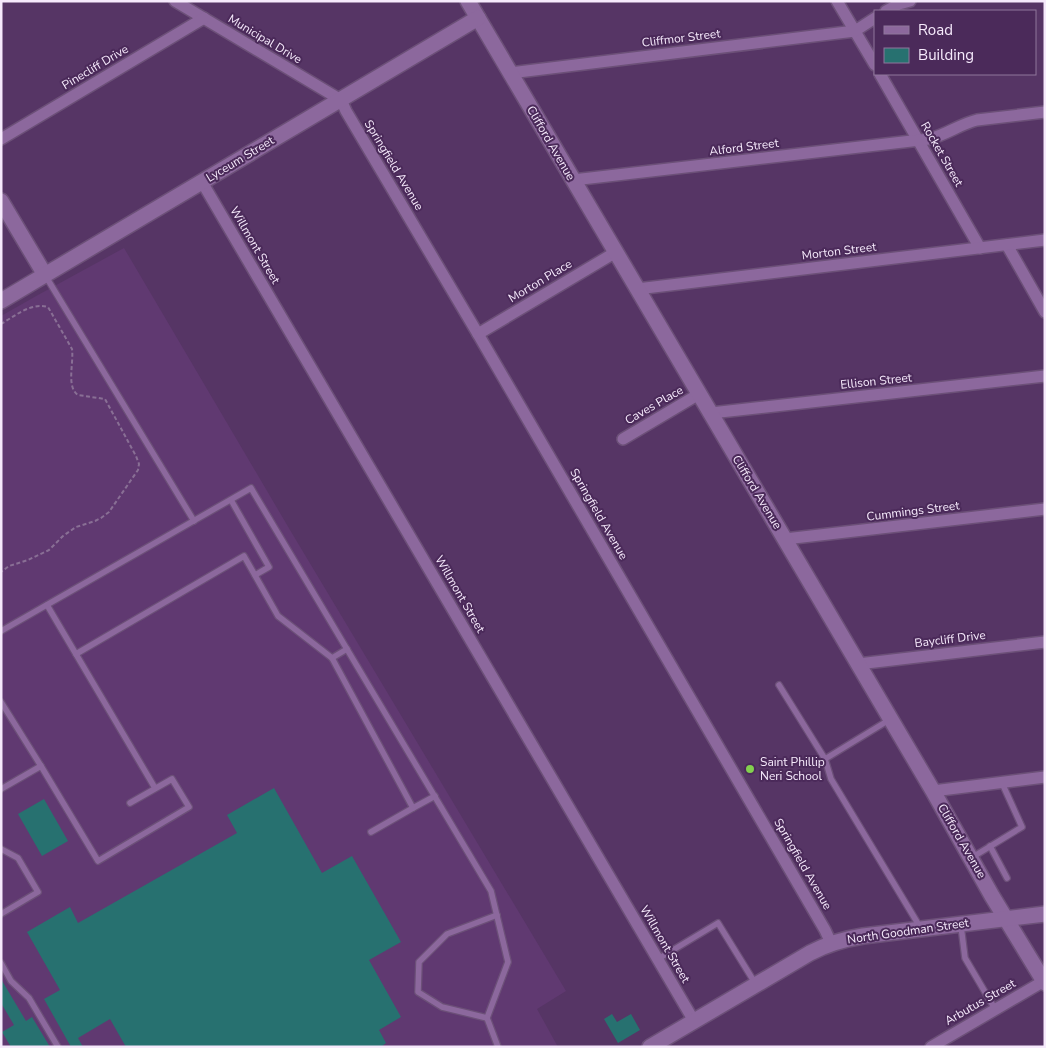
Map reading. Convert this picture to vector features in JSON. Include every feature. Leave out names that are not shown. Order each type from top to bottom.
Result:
[{"type":"main road","name":"Clifford Avenue","points":[[468,1],[1044,981]]},
{"type":"main road","name":"Lyceum Street","points":[[1,301],[478,18]]},
{"type":"main road","points":[[1,201],[45,275]]},
{"type":"main road","name":"North Goodman Street","points":[[650,1047],[810,953],[831,943],[863,936],[1045,914]]},
{"type":"street","name":"Municipal Drive","points":[[175,1],[341,100]]},
{"type":"street","points":[[837,1],[874,63]]},
{"type":"street","points":[[888,10],[910,1]]},
{"type":"street","name":"Pinecliff Drive","points":[[1,139],[204,18]]},
{"type":"street","points":[[855,31],[874,19]]},
{"type":"street","name":"Cliffmor Street","points":[[510,73],[855,31]]},
{"type":"street","name":"Rocket Street","points":[[881,75],[980,248]]},
{"type":"street","name":"Springfield Avenue","points":[[341,100],[831,943]]},
{"type":"street","name":"Alford Street","points":[[574,180],[919,140],[937,137],[961,125],[977,120],[1045,112]]},
{"type":"street","name":"Willmont Street","points":[[202,182],[694,1021]]},
{"type":"street","name":"Morton Street","points":[[637,289],[1045,240]]},
{"type":"street","points":[[1007,244],[1045,312]]},
{"type":"street","name":"Morton Place","points":[[478,334],[616,252]]},
{"type":"street","name":"Ellison Street","points":[[711,414],[1045,376]]},
{"type":"street","name":"Caves Place","points":[[623,439],[699,394]]},
{"type":"street","name":"Cummings Street","points":[[785,539],[1045,509]]},
{"type":"street","name":"Baycliff Drive","points":[[858,664],[1045,642]]},
{"type":"street","points":[[933,790],[1045,778]]},
{"type":"street","name":"Arbutus Street","points":[[931,1047],[1044,981]]},
{"type":"lane","points":[[45,275],[194,521]]},
{"type":"lane","points":[[1,631],[251,488],[491,891],[508,962],[487,1018],[498,1047]]},
{"type":"lane","points":[[231,500],[269,567],[255,575]]},
{"type":"lane","points":[[76,654],[244,556],[278,616],[332,658],[413,808]]},
{"type":"lane","points":[[47,605],[155,788]]},
{"type":"lane","points":[[332,658],[347,649]]},
{"type":"lane","points":[[779,685],[825,759],[832,779],[921,929]]},
{"type":"lane","points":[[1,702],[98,861],[189,807],[172,779],[130,803]]},
{"type":"lane","points":[[825,759],[891,719]]},
{"type":"lane","points":[[1,789],[41,766]]},
{"type":"lane","points":[[971,858],[1022,827],[1002,782]]},
{"type":"lane","points":[[371,832],[435,796]]},
{"type":"lane","points":[[990,846],[1007,878]]},
{"type":"lane","points":[[1,848],[18,858],[38,892],[1,914]]},
{"type":"lane","points":[[487,1018],[442,1007],[418,992],[419,962],[447,934],[497,915]]},
{"type":"lane","points":[[658,959],[718,923],[756,985]]},
{"type":"lane","points":[[961,924],[965,958],[996,1009]]},
{"type":"lane","points":[[1,963],[11,980],[29,998],[58,1047]]},
{"type":"path","points":[[1,324],[34,306],[48,307],[72,349],[71,383],[74,393],[78,396],[105,399],[139,464],[138,470],[109,512],[96,521],[69,531],[49,550],[28,560],[8,566],[1,572]]},
{"type":"shaded area","points":[[124,248],[290,530],[566,991],[537,1009],[558,1047],[1,1047],[1,316]]},
{"type":"building","points":[[274,788],[322,873],[352,856],[401,942],[369,960],[401,1017],[379,1030],[386,1043],[381,1047],[126,1047],[110,1019],[78,1038],[83,1047],[71,1047],[44,999],[60,990],[27,932],[70,907],[78,923],[237,833],[227,815]]},
{"type":"building","points":[[44,799],[68,841],[42,856],[18,814]]},
{"type":"building","points":[[1,979],[26,1021],[32,1017],[50,1047],[11,1047],[2,1032],[14,1025],[1,1003]]},
{"type":"building","points":[[612,1014],[617,1022],[631,1014],[640,1030],[618,1043],[604,1019]]},
{"type":"place","name":"Saint Phillip Neri School","points":[[750,769]]}]
